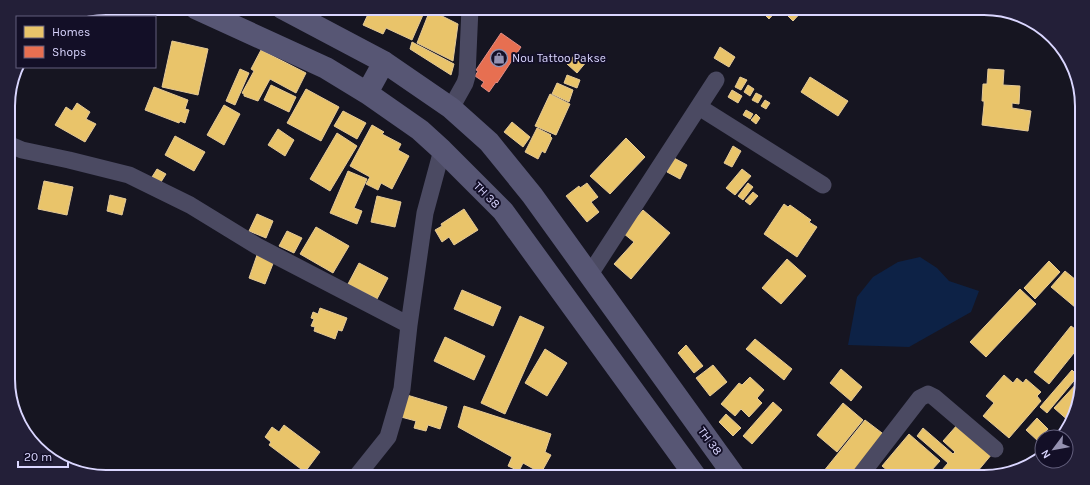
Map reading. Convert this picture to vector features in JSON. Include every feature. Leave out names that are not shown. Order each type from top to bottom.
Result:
[{"type":"street","name":"TH 38","points":[[210,15],[326,68],[367,93],[420,130],[442,150],[503,211],[691,470]]},
{"type":"street","name":"TH 38","points":[[295,15],[384,62],[451,108],[489,142],[532,195],[731,470]]},
{"type":"street","points":[[451,108],[465,83],[467,76],[470,15]]},
{"type":"street","points":[[367,93],[384,62]]},
{"type":"street","points":[[590,274],[716,80]]},
{"type":"street","points":[[699,107],[823,185]]},
{"type":"street","points":[[15,147],[22,150],[129,175],[190,205],[257,246],[409,325]]},
{"type":"street","points":[[362,470],[388,437],[402,389],[409,325],[425,213],[442,150]]},
{"type":"street","points":[[864,470],[920,398],[928,394],[934,397],[995,450]]},
{"type":"water","points":[[920,257],[937,268],[949,281],[979,291],[971,312],[909,347],[848,345],[857,297],[873,277],[898,262]]},
{"type":"building: Homes","points":[[368,15],[423,15],[412,40],[386,28],[383,34],[363,25]]},
{"type":"building: Homes","points":[[428,15],[440,15],[458,24],[453,61],[417,43]]},
{"type":"building: Homes","points":[[765,15],[773,15],[769,19]]},
{"type":"building: Homes","points":[[787,15],[799,15],[793,21]]},
{"type":"building: Homes","points":[[172,41],[208,49],[198,95],[162,87]]},
{"type":"building: Homes","points":[[412,42],[454,64],[451,75],[410,49]]},
{"type":"building: Homes","points":[[720,47],[735,57],[729,67],[714,58]]},
{"type":"building: Homes","points":[[261,50],[306,73],[296,93],[270,79],[258,101],[244,96],[242,93],[254,71],[251,69]]},
{"type":"building: Homes","points":[[577,52],[587,61],[577,73],[567,64]]},
{"type":"building: Homes","points":[[240,69],[249,73],[235,105],[226,101]]},
{"type":"building: Homes","points":[[988,69],[1004,70],[1003,85],[1020,86],[1019,104],[1012,103],[1012,108],[1031,111],[1028,131],[982,125],[984,105],[984,101],[982,101],[983,84],[987,84]]},
{"type":"building: Homes","points":[[567,75],[580,80],[577,88],[564,83]]},
{"type":"building: Homes","points":[[740,77],[747,80],[741,90],[735,87]]},
{"type":"building: Homes","points":[[810,77],[848,101],[838,116],[801,92]]},
{"type":"building: Homes","points":[[557,83],[573,90],[569,102],[552,94]]},
{"type":"building: Homes","points":[[271,85],[296,97],[289,112],[264,100]]},
{"type":"building: Homes","points":[[748,85],[754,89],[750,96],[744,92]]},
{"type":"building: Homes","points":[[154,87],[188,100],[185,109],[189,110],[185,123],[180,121],[179,123],[145,110]]},
{"type":"building: Homes","points":[[306,89],[339,107],[321,141],[287,123]]},
{"type":"building: Homes","points":[[732,90],[742,96],[738,103],[728,97]]},
{"type":"building: Homes","points":[[756,93],[762,96],[758,103],[752,100]]},
{"type":"building: Homes","points":[[550,94],[570,104],[556,135],[535,126]]},
{"type":"building: Homes","points":[[765,100],[770,103],[766,109],[761,106]]},
{"type":"building: Homes","points":[[77,103],[90,112],[86,119],[96,124],[85,142],[55,125],[66,107],[72,111]]},
{"type":"building: Homes","points":[[224,105],[240,114],[224,145],[207,135]]},
{"type":"building: Homes","points":[[746,110],[753,114],[750,119],[743,115]]},
{"type":"building: Homes","points":[[343,111],[366,123],[357,139],[334,126]]},
{"type":"building: Homes","points":[[756,114],[760,118],[756,124],[751,120]]},
{"type":"building: Homes","points":[[512,122],[530,137],[523,147],[504,132]]},
{"type":"building: Homes","points":[[372,125],[384,132],[382,134],[401,144],[398,150],[409,156],[392,189],[381,183],[378,190],[366,184],[370,177],[350,166]]},
{"type":"building: Homes","points":[[537,128],[551,135],[550,136],[552,138],[545,153],[542,151],[538,159],[525,152]]},
{"type":"building: Homes","points":[[278,129],[294,140],[285,156],[268,145]]},
{"type":"building: Homes","points":[[337,133],[357,146],[330,191],[310,179]]},
{"type":"building: Homes","points":[[175,136],[205,152],[194,171],[165,155]]},
{"type":"building: Homes","points":[[626,138],[645,157],[610,194],[590,176]]},
{"type":"building: Homes","points":[[733,146],[741,151],[732,167],[724,163]]},
{"type":"building: Homes","points":[[674,158],[687,165],[680,179],[667,172]]},
{"type":"building: Homes","points":[[157,169],[166,174],[161,182],[152,177]]},
{"type":"building: Homes","points":[[742,169],[751,176],[735,195],[726,188]]},
{"type":"building: Homes","points":[[348,171],[367,179],[354,208],[362,211],[357,224],[330,213]]},
{"type":"building: Homes","points":[[44,181],[73,187],[67,215],[38,209]]},
{"type":"building: Homes","points":[[587,183],[598,197],[591,202],[599,212],[587,222],[566,196],[579,186],[580,188]]},
{"type":"building: Homes","points":[[748,183],[753,187],[743,200],[738,196]]},
{"type":"building: Homes","points":[[753,192],[758,196],[750,205],[745,201]]},
{"type":"building: Homes","points":[[110,195],[126,199],[122,215],[107,211]]},
{"type":"building: Homes","points":[[377,196],[401,202],[395,227],[371,222]]},
{"type":"building: Homes","points":[[784,204],[788,207],[790,205],[811,220],[809,222],[817,227],[797,257],[764,234]]},
{"type":"building: Homes","points":[[464,209],[478,230],[454,245],[449,237],[442,242],[435,230],[442,226],[441,224]]},
{"type":"building: Homes","points":[[643,210],[670,233],[631,279],[614,264],[634,242],[623,233]]},
{"type":"building: Homes","points":[[257,214],[273,221],[266,238],[249,231]]},
{"type":"building: Homes","points":[[316,227],[349,246],[333,273],[300,254]]},
{"type":"building: Homes","points":[[287,231],[302,238],[294,253],[279,246]]},
{"type":"building: Homes","points":[[257,255],[274,261],[265,284],[249,278]]},
{"type":"building: Homes","points":[[787,259],[806,276],[781,304],[762,288]]},
{"type":"building: Homes","points":[[1049,261],[1060,272],[1035,299],[1024,288]]},
{"type":"building: Homes","points":[[359,263],[388,278],[377,299],[348,284]]},
{"type":"building: Homes","points":[[1065,271],[1075,279],[1075,307],[1051,287]]},
{"type":"building: Homes","points":[[1020,289],[1036,304],[986,357],[970,342]]},
{"type":"building: Homes","points":[[462,290],[501,307],[493,326],[454,309]]},
{"type":"building: Homes","points":[[320,308],[347,318],[342,331],[338,330],[335,339],[314,331],[315,327],[311,326],[314,319],[311,318],[313,312],[318,314]]},
{"type":"building: Homes","points":[[520,316],[544,327],[505,414],[481,403]]},
{"type":"building: Homes","points":[[1071,326],[1075,329],[1075,352],[1049,384],[1034,372]]},
{"type":"building: Homes","points":[[445,337],[485,356],[474,380],[434,361]]},
{"type":"building: Homes","points":[[755,339],[792,369],[784,380],[746,349]]},
{"type":"building: Homes","points":[[686,345],[703,366],[694,373],[678,353]]},
{"type":"building: Homes","points":[[545,349],[567,363],[547,396],[525,383]]},
{"type":"building: Homes","points":[[713,365],[727,382],[710,396],[696,378]]},
{"type":"building: Homes","points":[[841,369],[862,387],[851,401],[830,383]]},
{"type":"building: Homes","points":[[1072,370],[1075,373],[1075,380],[1047,413],[1040,407]]},
{"type":"building: Homes","points":[[1004,375],[1013,383],[1017,378],[1023,383],[1026,379],[1041,392],[1037,396],[1041,401],[1009,438],[983,416],[994,403],[986,396]]},
{"type":"building: Homes","points":[[750,377],[764,390],[757,398],[762,403],[749,417],[741,409],[735,416],[721,404],[739,383],[742,385]]},
{"type":"building: Homes","points":[[1075,385],[1072,403],[1066,418],[1054,408]]},
{"type":"building: Homes","points":[[407,395],[447,407],[440,429],[428,425],[426,431],[414,428],[416,421],[401,417]]},
{"type":"building: Homes","points":[[773,402],[782,410],[752,444],[743,436]]},
{"type":"building: Homes","points":[[843,403],[863,420],[837,452],[817,435]]},
{"type":"building: Homes","points":[[464,406],[551,434],[545,452],[551,455],[543,470],[536,470],[523,463],[520,470],[517,470],[508,466],[512,457],[458,427]]},
{"type":"building: Homes","points":[[726,414],[741,428],[733,436],[719,422]]},
{"type":"building: Homes","points":[[1037,418],[1048,429],[1034,429],[1034,437],[1026,430]]},
{"type":"building: Homes","points":[[865,420],[886,436],[859,470],[825,470]]},
{"type":"building: Homes","points":[[958,424],[992,454],[979,470],[942,470],[948,463],[917,436],[923,428],[953,454],[955,452],[943,441]]},
{"type":"building: Homes","points":[[284,425],[320,452],[306,470],[302,470],[269,445],[271,442],[265,437],[272,427],[279,432]]},
{"type":"building: Homes","points":[[909,434],[940,461],[932,470],[887,470],[882,466]]},
{"type":"building: Shops","name":"Nou Tattoo Pakse","points":[[501,33],[521,47],[497,83],[496,82],[489,92],[481,86],[484,82],[475,76],[478,71],[476,70]]},
{"type":"place","name":"Nou Tattoo Pakse","points":[[499,58]]}]
